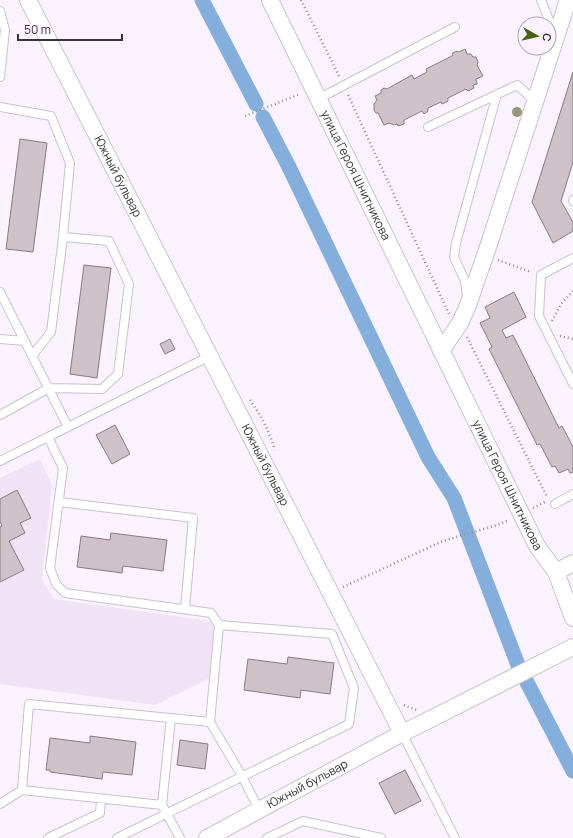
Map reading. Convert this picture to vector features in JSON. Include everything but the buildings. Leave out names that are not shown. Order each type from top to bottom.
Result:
[{"type":"street","name":"Южный бульвар","points":[[28,0],[402,733],[207,838]]},
{"type":"street","name":"улица Героя Шнитникова","points":[[270,0],[537,546],[556,572],[573,618]]},
{"type":"street","points":[[557,34],[568,0]]},
{"type":"street","points":[[441,351],[460,322],[468,305],[550,56]]},
{"type":"street","points":[[556,572],[573,563]]},
{"type":"street","points":[[402,733],[573,647]]},
{"type":"lane","points":[[541,0],[547,16]]},
{"type":"lane","points":[[0,11],[5,30],[0,77]]},
{"type":"lane","points":[[316,94],[344,86],[455,27]]},
{"type":"lane","points":[[428,127],[517,85],[536,101]]},
{"type":"lane","points":[[468,305],[466,281],[454,257],[456,242],[497,94]]},
{"type":"lane","points":[[0,107],[51,116],[70,163],[63,237],[51,332],[32,356]]},
{"type":"lane","points":[[0,415],[49,388],[102,389],[118,374],[129,284],[109,242],[63,237]]},
{"type":"lane","points":[[573,258],[541,275],[539,316],[573,384]]},
{"type":"lane","points":[[0,292],[68,427]]},
{"type":"lane","points":[[0,340],[25,341]]},
{"type":"lane","points":[[0,461],[210,356]]},
{"type":"lane","points":[[48,437],[63,468],[50,568],[56,584],[65,593],[211,613],[220,626],[210,722],[242,776],[259,810]]},
{"type":"lane","points":[[552,502],[573,494]]},
{"type":"lane","points":[[59,502],[193,518],[185,609]]},
{"type":"lane","points":[[117,838],[348,724],[354,688],[332,634],[220,626]]},
{"type":"lane","points":[[22,790],[29,704],[210,722]]},
{"type":"lane","points":[[171,718],[162,805],[180,838]]},
{"type":"lane","points":[[402,733],[455,838]]},
{"type":"lane","points":[[0,804],[22,790],[162,805]]},
{"type":"lane","points":[[48,838],[100,813],[102,799]]},
{"type":"lane","points":[[267,838],[303,821],[381,838]]},
{"type":"path","points":[[301,0],[344,86],[450,317],[460,322],[552,502]]},
{"type":"path","points":[[245,116],[316,94]]},
{"type":"path","points":[[485,255],[541,275]]},
{"type":"path","points":[[573,291],[561,304],[547,332],[573,339]]},
{"type":"path","points":[[248,398],[260,414],[271,437],[277,456]]},
{"type":"path","points":[[330,593],[443,541],[497,525]]},
{"type":"path","points":[[399,700],[404,705],[415,710],[422,709]]},
{"type":"shaded area","points":[[40,459],[52,485],[42,580],[54,599],[210,621],[216,629],[210,678],[155,705],[0,684],[0,478]]},
{"type":"waterway","points":[[202,0],[256,104]]},
{"type":"waterway","points":[[263,117],[289,167],[428,457],[454,498],[518,665],[573,771]]}]
